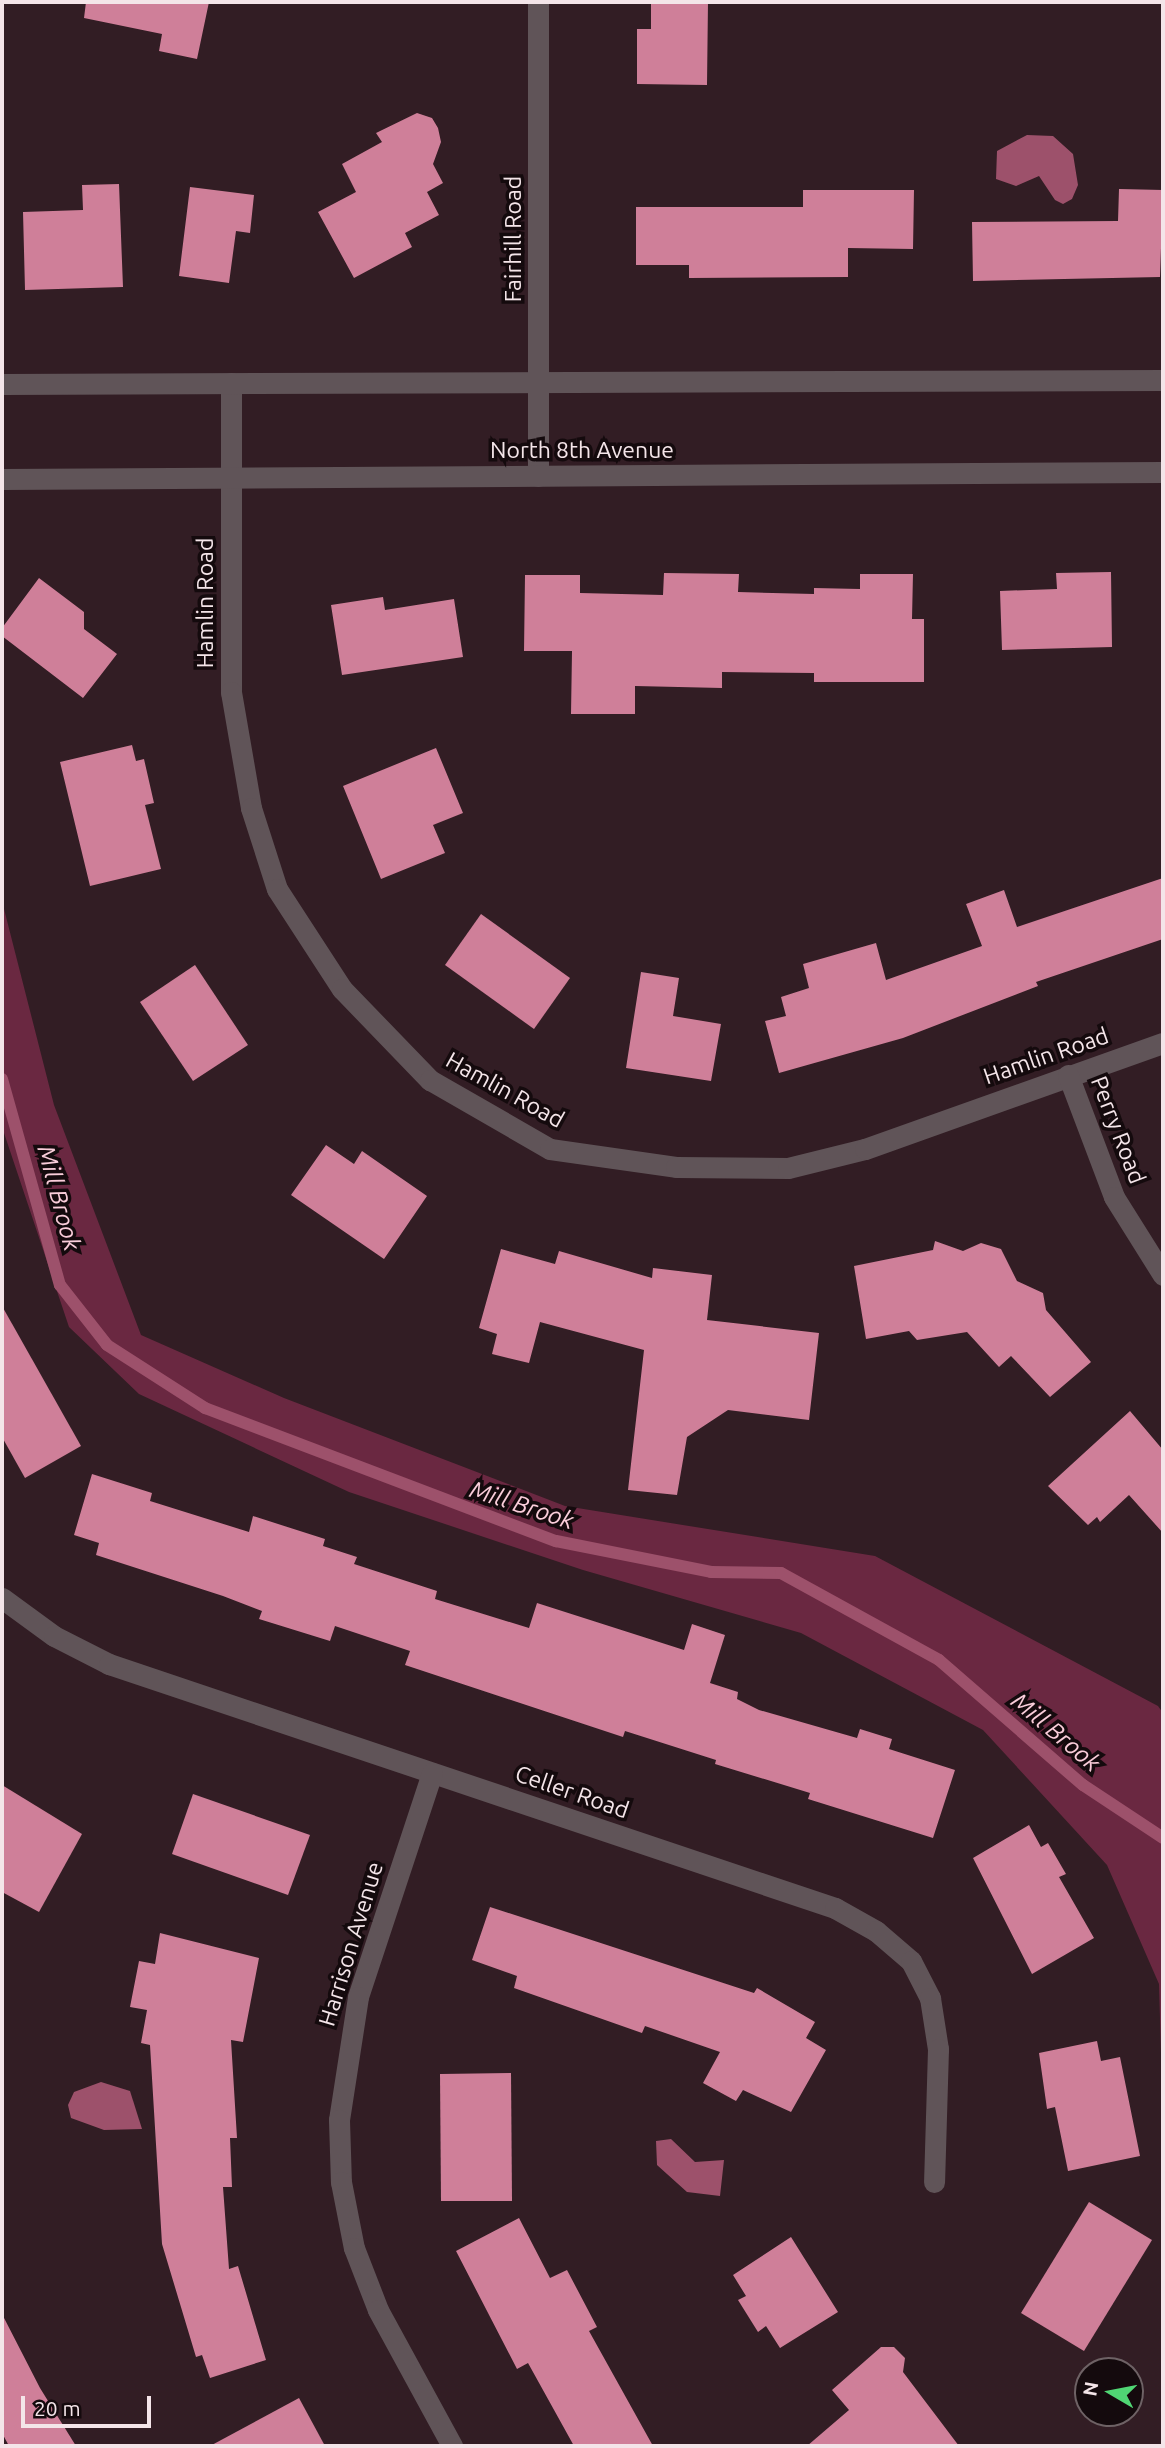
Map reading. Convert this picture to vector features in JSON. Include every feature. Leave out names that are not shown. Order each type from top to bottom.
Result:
[{"type":"street","name":"Fairhill Road","points":[[538,2],[538,476]]},
{"type":"street","points":[[2,383],[1163,380]]},
{"type":"street","name":"Hamlin Road","points":[[232,383],[231,692],[251,808],[276,889],[342,989],[430,1080],[550,1149],[676,1167],[788,1168],[865,1149],[1163,1043]]},
{"type":"street","name":"North 8th Avenue","points":[[2,479],[1163,472]]},
{"type":"street","name":"Perry Road","points":[[1068,1075],[1114,1197],[1163,1275]]},
{"type":"street","name":"Celler Road","points":[[2,1598],[54,1636],[109,1664],[835,1908],[876,1931],[911,1961],[930,1998],[938,2049],[934,2182]]},
{"type":"street","name":"Harrison Avenue","points":[[432,1773],[358,1997],[339,2133],[341,2182],[354,2248],[378,2310],[452,2446]]},
{"type":"shaded area","points":[[1027,135],[1053,136],[1073,154],[1078,185],[1072,199],[1063,204],[1055,200],[1039,176],[1016,186],[996,179],[997,151]]},
{"type":"shaded area","points":[[2,901],[54,1105],[141,1335],[284,1398],[565,1506],[875,1556],[1158,1706],[1163,1713],[1163,2123],[1159,1984],[1107,1865],[983,1730],[801,1633],[583,1570],[349,1492],[139,1394],[69,1327],[2,1127]]},
{"type":"shaded area","points":[[101,2082],[130,2091],[142,2129],[104,2130],[71,2118],[68,2105],[74,2092]]},
{"type":"shaded area","points":[[671,2139],[695,2162],[724,2160],[720,2196],[687,2192],[657,2165],[656,2141]]},
{"type":"building","points":[[86,2],[209,2],[197,59],[159,51],[162,34],[84,18]]},
{"type":"building","points":[[651,2],[708,2],[707,85],[637,84],[637,29],[651,29]]},
{"type":"building","points":[[417,113],[432,118],[438,128],[441,142],[433,164],[443,183],[427,192],[439,215],[405,233],[412,247],[354,278],[318,212],[356,192],[342,164],[382,142],[376,133]]},
{"type":"building","points":[[119,184],[123,287],[25,290],[23,212],[83,210],[82,185]]},
{"type":"building","points":[[190,187],[254,195],[250,233],[236,231],[229,283],[179,276]]},
{"type":"building","points":[[1119,189],[1163,190],[1160,277],[973,281],[972,222],[1118,221]]},
{"type":"building","points":[[803,190],[914,190],[913,249],[848,248],[848,277],[689,278],[689,265],[636,265],[636,207],[803,207]]},
{"type":"building","points":[[1111,572],[1112,647],[1002,650],[1000,591],[1057,589],[1056,573]]},
{"type":"building","points":[[664,573],[739,574],[738,592],[814,594],[814,588],[860,589],[860,574],[913,574],[912,619],[924,619],[924,682],[814,682],[814,673],[722,672],[722,688],[635,686],[635,714],[571,714],[572,651],[524,651],[525,575],[580,575],[580,593],[663,595]]},
{"type":"building","points":[[39,578],[84,612],[84,629],[117,654],[83,698],[2,636],[2,628]]},
{"type":"building","points":[[383,597],[385,610],[454,599],[463,657],[342,675],[331,605]]},
{"type":"building","points":[[132,745],[136,761],[144,759],[154,803],[145,805],[161,869],[90,886],[60,762]]},
{"type":"building","points":[[436,748],[463,813],[433,825],[445,853],[381,879],[343,786]]},
{"type":"building","points":[[1163,878],[1163,939],[1036,982],[1038,986],[903,1038],[779,1073],[765,1021],[786,1016],[781,997],[809,988],[803,964],[876,943],[886,980],[982,946],[966,904],[1004,890],[1017,927]]},
{"type":"building","points":[[481,914],[570,978],[534,1029],[445,965]]},
{"type":"building","points":[[195,965],[248,1045],[193,1081],[140,1002]]},
{"type":"building","points":[[641,972],[679,978],[673,1016],[721,1024],[711,1081],[626,1068]]},
{"type":"building","points":[[326,1145],[354,1164],[362,1151],[427,1196],[384,1259],[291,1195]]},
{"type":"building","points":[[935,1241],[963,1251],[981,1243],[1001,1249],[1017,1281],[1043,1293],[1046,1310],[1091,1362],[1050,1397],[1011,1356],[999,1367],[967,1332],[917,1340],[909,1331],[866,1339],[854,1266],[933,1250]]},
{"type":"building","points":[[501,1249],[555,1264],[559,1251],[652,1278],[653,1268],[712,1275],[707,1320],[819,1333],[809,1420],[728,1410],[687,1437],[677,1495],[628,1490],[644,1350],[540,1322],[529,1363],[492,1354],[497,1334],[479,1328]]},
{"type":"building","points":[[2,1306],[81,1446],[25,1478],[2,1437]]},
{"type":"building","points":[[1130,1411],[1163,1450],[1163,1533],[1129,1495],[1100,1522],[1097,1517],[1088,1525],[1048,1486]]},
{"type":"building","points":[[92,1474],[152,1493],[150,1501],[249,1532],[253,1516],[325,1539],[323,1546],[357,1557],[354,1564],[437,1591],[435,1599],[529,1628],[537,1603],[684,1650],[692,1624],[725,1635],[710,1683],[738,1692],[737,1699],[759,1710],[857,1738],[860,1729],[892,1739],[889,1749],[955,1770],[933,1838],[808,1799],[810,1793],[715,1764],[716,1760],[625,1731],[623,1737],[405,1665],[410,1651],[335,1626],[330,1641],[259,1619],[262,1611],[223,1596],[96,1555],[99,1543],[74,1535]]},
{"type":"building","points":[[2,1785],[82,1834],[39,1912],[2,1892]]},
{"type":"building","points":[[193,1794],[310,1835],[288,1895],[172,1854]]},
{"type":"building","points":[[1029,1825],[1041,1847],[1048,1843],[1066,1874],[1059,1877],[1094,1938],[1032,1974],[973,1858]]},
{"type":"building","points":[[490,1907],[754,1993],[757,1988],[815,2022],[806,2038],[826,2050],[791,2112],[743,2090],[736,2101],[703,2083],[720,2052],[645,2026],[642,2033],[514,1988],[517,1976],[472,1960]]},
{"type":"building","points":[[160,1933],[259,1958],[243,2042],[231,2040],[237,2138],[230,2138],[232,2187],[223,2187],[229,2269],[238,2266],[266,2360],[210,2378],[202,2355],[196,2357],[162,2244],[150,2045],[141,2043],[147,2010],[130,2007],[139,1961],[155,1964]]},
{"type":"building","points":[[1097,2041],[1101,2061],[1120,2057],[1140,2156],[1068,2171],[1055,2107],[1047,2109],[1039,2053]]},
{"type":"building","points":[[511,2073],[512,2201],[441,2201],[440,2074]]},
{"type":"building","points":[[1089,2202],[1152,2240],[1084,2351],[1021,2313]]},
{"type":"building","points":[[519,2218],[550,2278],[567,2270],[597,2327],[589,2331],[653,2446],[574,2446],[528,2363],[517,2369],[456,2251]]},
{"type":"building","points":[[791,2237],[838,2312],[780,2348],[766,2326],[758,2332],[738,2300],[746,2296],[733,2275]]},
{"type":"building","points":[[2,2314],[40,2388],[76,2446],[9,2446],[2,2433]]},
{"type":"building","points":[[881,2347],[894,2347],[905,2358],[903,2372],[959,2446],[807,2446],[849,2410],[832,2390]]},
{"type":"building","points":[[299,2398],[325,2446],[210,2446]]},
{"type":"waterway","name":"Mill Brook","points":[[2,1079],[60,1285],[107,1345],[205,1408],[556,1541],[711,1572],[781,1573],[939,1660],[1083,1785],[1163,1838]]}]
